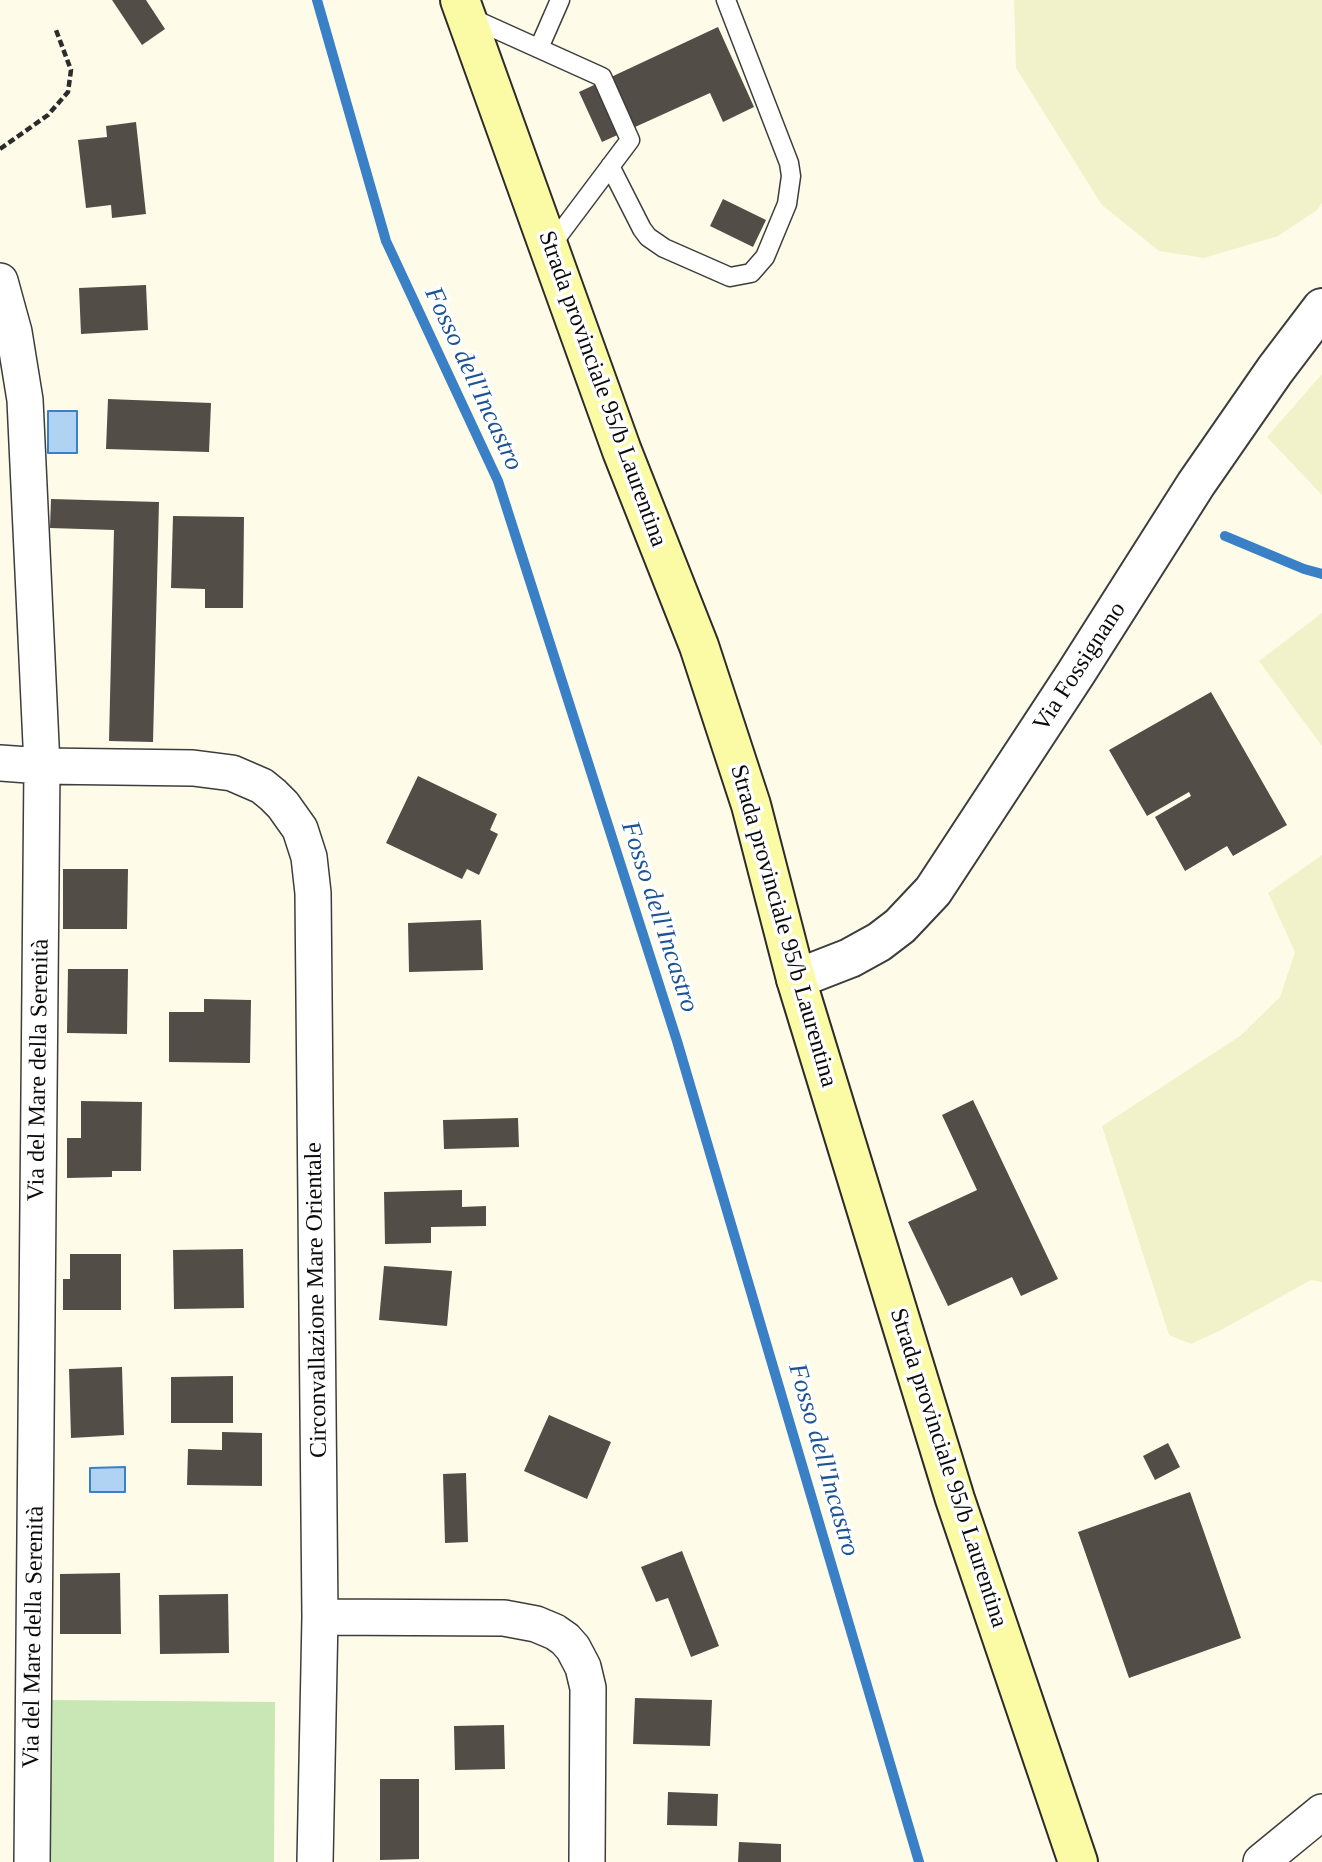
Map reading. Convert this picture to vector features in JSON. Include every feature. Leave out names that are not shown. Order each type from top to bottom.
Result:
[{"type":"main road","name":"Strada provinciale 95/b Laurentina","points":[[462,7],[622,451],[699,646],[751,805],[796,979],[955,1499],[1078,1862]]},
{"type":"street","name":"Via del Mare della Serenità","points":[[0,281],[17,343],[25,400],[42,766],[32,1862]]},
{"type":"street","name":"Via Fossignano","points":[[796,979],[850,958],[879,942],[900,926],[933,891],[1069,685],[1196,484],[1275,370],[1322,308]]},
{"type":"street","name":"Circonvallazione Mare Orientale","points":[[0,763],[193,768],[232,773],[262,786],[273,795],[292,816],[305,842],[313,893],[320,1616],[315,1862]]},
{"type":"street","points":[[320,1616],[504,1618],[536,1624],[565,1639],[583,1667],[588,1688],[587,1862]]},
{"type":"street","points":[[1261,1862],[1322,1812]]},
{"type":"lane","points":[[539,48],[561,0]]},
{"type":"lane","points":[[610,166],[642,229],[648,237],[664,248],[730,277],[751,273],[765,257],[787,204],[791,176],[784,148],[726,0]]},
{"type":"lane","points":[[462,7],[539,48],[602,77],[630,139],[549,248]]},
{"type":"path","points":[[0,149],[48,115],[68,92],[71,70],[56,30]]},
{"type":"green space","points":[[1014,0],[1322,0],[1322,203],[1317,210],[1278,236],[1204,258],[1159,251],[1102,205],[1016,68]]},
{"type":"green space","points":[[1322,374],[1322,495],[1267,437]]},
{"type":"green space","points":[[1322,613],[1322,746],[1259,661]]},
{"type":"green space","points":[[1322,855],[1322,1282],[1311,1280],[1191,1344],[1169,1335],[1102,1126],[1240,1036],[1280,997],[1295,952],[1268,893]]},
{"type":"green space","points":[[51,1700],[275,1702],[274,1862],[50,1862]]},
{"type":"water","points":[[48,411],[77,411],[77,453],[48,453]]},
{"type":"water","points":[[125,1467],[125,1492],[90,1492],[90,1468]]},
{"type":"building","points":[[112,0],[146,0],[165,29],[142,45]]},
{"type":"building","points":[[718,27],[754,107],[723,122],[710,93],[602,142],[579,92]]},
{"type":"building","points":[[136,122],[146,214],[112,218],[111,205],[86,208],[78,140],[107,137],[106,126]]},
{"type":"building","points":[[723,199],[766,220],[753,247],[710,226]]},
{"type":"building","points":[[146,285],[148,330],[81,334],[79,288]]},
{"type":"building","points":[[108,399],[211,403],[209,452],[106,449]]},
{"type":"building","points":[[51,499],[159,502],[153,742],[109,741],[114,530],[50,528]]},
{"type":"building","points":[[173,516],[244,517],[243,608],[205,608],[205,589],[171,588]]},
{"type":"building","points":[[1211,692],[1287,825],[1233,856],[1227,846],[1185,871],[1155,817],[1191,796],[1189,792],[1147,816],[1109,750]]},
{"type":"building","points":[[418,776],[497,814],[490,830],[498,834],[479,875],[467,869],[462,879],[386,843]]},
{"type":"building","points":[[63,869],[128,869],[127,929],[63,929]]},
{"type":"building","points":[[481,920],[483,970],[409,972],[408,923]]},
{"type":"building","points":[[68,969],[128,969],[127,1034],[67,1033]]},
{"type":"building","points":[[204,999],[251,1000],[250,1063],[169,1062],[169,1012],[204,1012]]},
{"type":"building","points":[[973,1100],[1058,1279],[1021,1296],[1012,1277],[948,1306],[908,1222],[977,1190],[942,1115]]},
{"type":"building","points":[[81,1101],[142,1102],[141,1171],[112,1171],[112,1177],[67,1178],[67,1138],[81,1138]]},
{"type":"building","points":[[518,1118],[519,1147],[444,1149],[443,1120]]},
{"type":"building","points":[[462,1190],[462,1207],[486,1206],[486,1226],[431,1227],[431,1243],[385,1244],[384,1192]]},
{"type":"building","points":[[243,1249],[244,1308],[174,1309],[173,1250]]},
{"type":"building","points":[[70,1254],[121,1254],[121,1310],[63,1310],[63,1279],[70,1279]]},
{"type":"building","points":[[384,1266],[452,1271],[447,1326],[379,1320]]},
{"type":"building","points":[[122,1367],[124,1435],[71,1438],[69,1369]]},
{"type":"building","points":[[233,1376],[233,1423],[171,1423],[171,1377]]},
{"type":"building","points":[[549,1415],[611,1442],[587,1499],[524,1471]]},
{"type":"building","points":[[222,1432],[262,1433],[262,1486],[187,1485],[188,1449],[222,1450]]},
{"type":"building","points":[[1168,1443],[1180,1467],[1155,1480],[1143,1456]]},
{"type":"building","points":[[466,1473],[468,1542],[445,1543],[443,1474]]},
{"type":"building","points":[[1190,1492],[1241,1638],[1129,1678],[1078,1532]]},
{"type":"building","points":[[682,1551],[719,1646],[691,1657],[668,1598],[656,1602],[641,1567]]},
{"type":"building","points":[[120,1573],[121,1634],[60,1634],[60,1574]]},
{"type":"building","points":[[228,1594],[229,1653],[160,1654],[159,1595]]},
{"type":"building","points":[[635,1698],[712,1700],[710,1746],[633,1744]]},
{"type":"building","points":[[504,1725],[505,1769],[455,1770],[454,1726]]},
{"type":"building","points":[[380,1779],[419,1779],[419,1859],[380,1860]]},
{"type":"building","points":[[668,1792],[718,1794],[717,1826],[667,1825]]},
{"type":"building","points":[[739,1842],[781,1844],[781,1862],[738,1862]]},
{"type":"waterway","name":"Fosso dell'Incastro","points":[[317,0],[386,241],[498,481],[677,1041],[919,1862]]},
{"type":"waterway","points":[[1225,536],[1322,574]]}]
